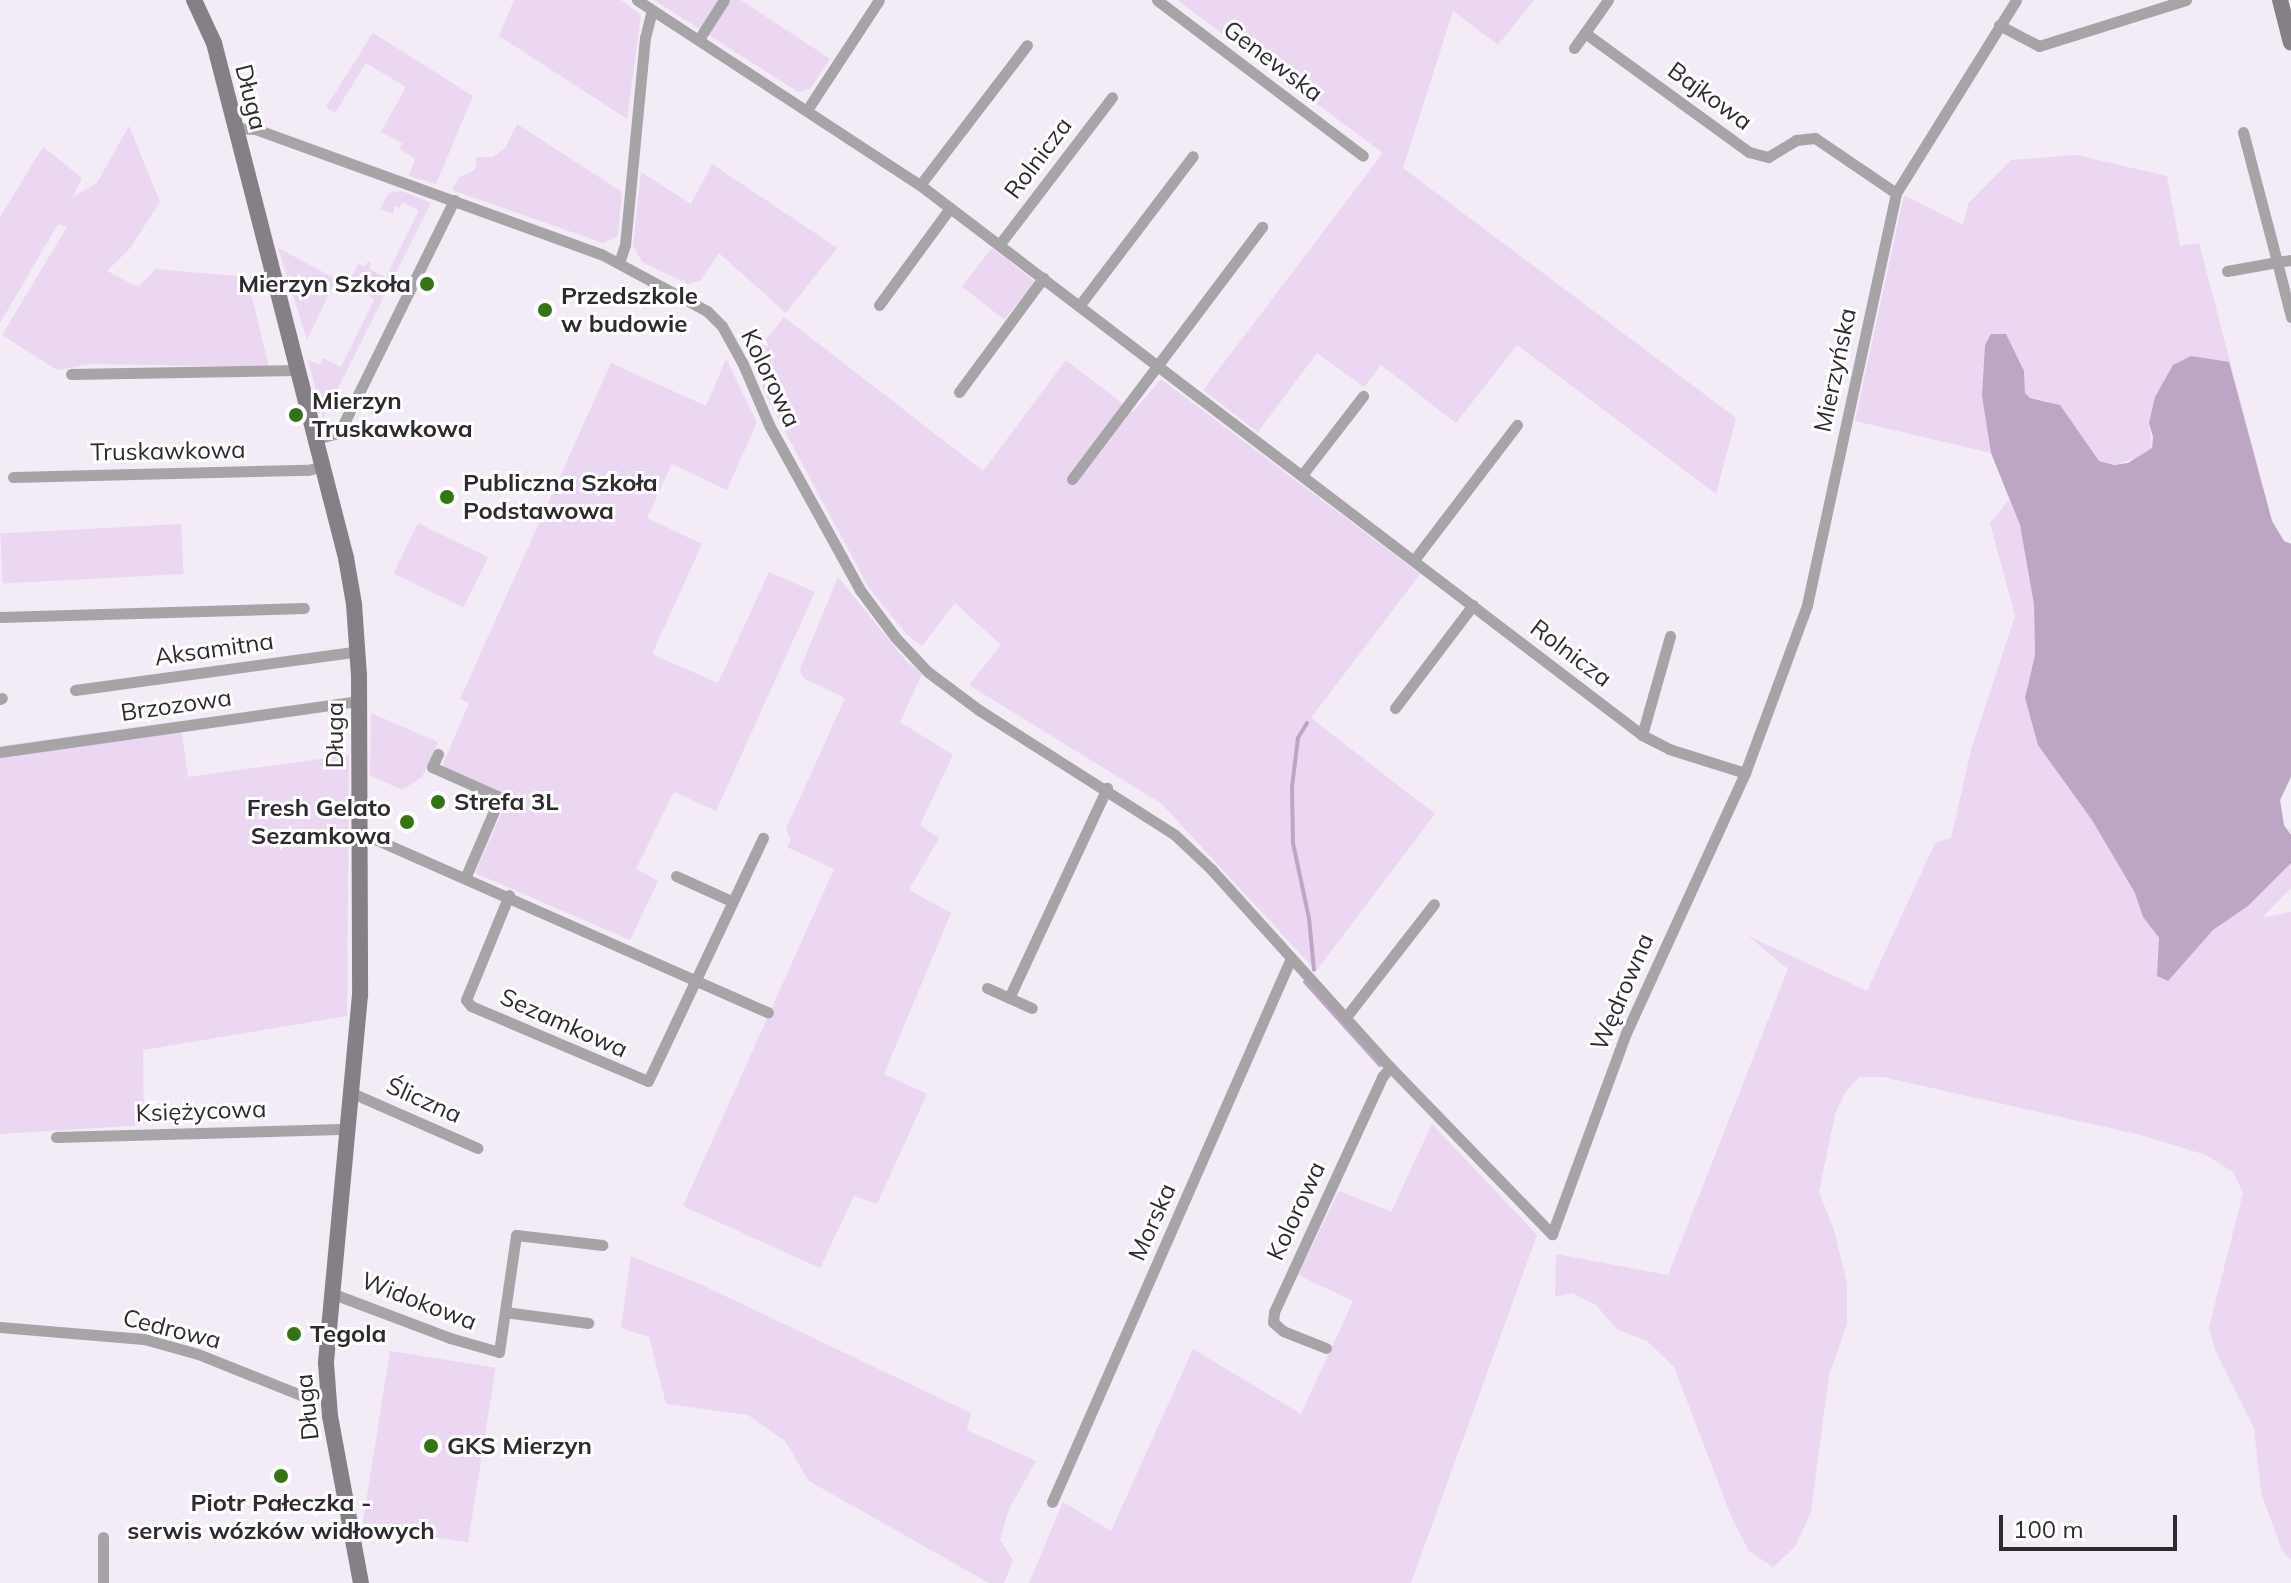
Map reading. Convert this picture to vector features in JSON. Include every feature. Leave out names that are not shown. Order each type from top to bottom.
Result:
[{"type":"street","name":"Długa","points":[[194,0],[210,30],[323,466],[349,573],[358,651],[360,995],[331,1293],[327,1393],[361,1583]]},
{"type":"street","name":"Rolnicza","points":[[637,0],[920,185],[1642,735],[1669,749],[1745,773]]},
{"type":"street","points":[[699,39],[724,0]]},
{"type":"street","points":[[807,110],[879,0]]},
{"type":"street","name":"Genewska","points":[[1157,0],[1363,156]]},
{"type":"street","points":[[1574,48],[1608,0]]},
{"type":"street","name":"Mierzyńska","points":[[1745,773],[1807,605],[1896,193],[2016,0]]},
{"type":"street","points":[[1999,25],[2039,46],[2186,0]]},
{"type":"street","points":[[2280,0],[2291,43]]},
{"type":"street","points":[[619,263],[625,245],[645,38],[652,10]]},
{"type":"street","name":"Bajkowa","points":[[1585,33],[1749,152],[1768,157],[1796,140],[1815,138],[1896,193]]},
{"type":"street","points":[[920,185],[1027,45]]},
{"type":"street","name":"Rolnicza","points":[[999,245],[1112,97]]},
{"type":"street","name":"Kolorowa","points":[[234,128],[250,127],[619,263],[707,311],[722,326],[805,494],[860,590],[895,637],[928,672],[979,710],[1107,788],[1175,835],[1390,1067],[1552,1234]]},
{"type":"street","points":[[2243,132],[2291,317]]},
{"type":"street","points":[[1079,306],[1193,156]]},
{"type":"street","points":[[316,439],[339,433],[454,200]]},
{"type":"street","points":[[879,305],[950,208]]},
{"type":"street","points":[[1072,479],[1262,227]]},
{"type":"street","points":[[2227,271],[2291,260]]},
{"type":"street","points":[[959,392],[1043,278]]},
{"type":"street","points":[[71,374],[298,370]]},
{"type":"street","points":[[1302,475],[1363,396]]},
{"type":"street","points":[[1414,560],[1517,425]]},
{"type":"street","name":"Truskawkowa","points":[[13,477],[308,470],[323,466]]},
{"type":"street","points":[[1395,708],[1473,605]]},
{"type":"street","points":[[0,617],[304,608]]},
{"type":"street","points":[[1642,735],[1670,636]]},
{"type":"street","name":"Aksamitna","points":[[75,690],[358,651]]},
{"type":"street","name":"Brzozowa","points":[[0,752],[359,701]]},
{"type":"street","points":[[438,754],[432,767],[515,804]]},
{"type":"street","name":"Wędrowna","points":[[1552,1234],[1626,1033],[1745,773]]},
{"type":"street","points":[[1009,998],[1107,788]]},
{"type":"street","points":[[466,876],[500,797]]},
{"type":"street","points":[[359,832],[466,876],[768,1012]]},
{"type":"street","name":"Sezamkowa","points":[[509,895],[467,991],[466,1000],[471,1006],[648,1081],[763,838]]},
{"type":"street","points":[[676,876],[731,901]]},
{"type":"street","points":[[1346,1017],[1434,904]]},
{"type":"street","name":"Morska","points":[[1052,1502],[1291,958]]},
{"type":"street","points":[[987,988],[1032,1008]]},
{"type":"street","name":"Kolorowa","points":[[1326,1348],[1283,1331],[1273,1322],[1274,1312],[1382,1077],[1390,1067]]},
{"type":"street","name":"Śliczna","points":[[352,1093],[477,1148]]},
{"type":"street","name":"Księżycowa","points":[[56,1137],[348,1129]]},
{"type":"street","name":"Widokowa","points":[[331,1293],[463,1342],[499,1352],[516,1235],[602,1245]]},
{"type":"street","name":"Widokowa","points":[[505,1312],[588,1323]]},
{"type":"street","name":"Cedrowa","points":[[0,1327],[144,1339],[198,1354],[303,1396],[327,1393]]},
{"type":"street","points":[[103,1537],[103,1583]]},
{"type":"shaded area","points":[[514,0],[621,0],[641,15],[627,119],[499,36]]},
{"type":"shaded area","points":[[654,0],[741,0],[830,59],[810,89],[798,92]]},
{"type":"shaded area","points":[[1177,0],[1534,0],[1498,45],[1453,11],[1403,168],[1736,418],[1716,494],[1517,345],[1456,423],[1381,365],[1364,387],[1317,353],[1258,432],[1203,390],[1383,153]]},
{"type":"shaded area","points":[[373,33],[473,96],[436,184],[409,176],[415,159],[400,149],[402,143],[381,132],[406,87],[366,63],[335,113],[326,107]]},
{"type":"shaded area","points":[[517,124],[622,192],[618,236],[603,243],[452,190],[459,177],[475,170],[477,157],[493,157],[506,147]]},
{"type":"shaded area","points":[[129,126],[160,202],[130,248],[107,271],[138,287],[156,269],[247,277],[269,367],[92,364],[57,370],[2,335],[67,227],[58,224],[0,323],[0,217],[43,147],[82,178],[73,197],[97,183]]},
{"type":"shaded area","points":[[2076,155],[2167,176],[2180,246],[2199,243],[2272,521],[2149,423],[2152,448],[2142,456],[2114,465],[2099,461],[2048,401],[2030,398],[2025,393],[2023,371],[2005,334],[1982,396],[1991,453],[1855,421],[1904,195],[1963,225],[1968,204],[2011,160]]},
{"type":"shaded area","points":[[712,164],[837,248],[786,313],[719,253],[700,281],[688,284],[642,262],[633,245],[641,172],[691,204]]},
{"type":"shaded area","points":[[402,191],[431,203],[323,418],[308,360],[320,365],[323,358],[341,367],[374,300],[365,293],[357,291],[354,297],[344,292],[358,264],[365,267],[368,261],[371,263],[369,269],[386,277],[419,210],[402,202],[399,208],[395,206],[393,214],[380,209],[389,193]]},
{"type":"shaded area","points":[[278,248],[336,279],[307,340]]},
{"type":"shaded area","points":[[992,248],[1035,281],[1004,320],[962,287]]},
{"type":"shaded area","points":[[784,317],[983,471],[1066,360],[1133,412],[1161,379],[1420,574],[1311,718],[1435,814],[1316,971],[1162,804],[969,685],[1001,645],[955,603],[922,646],[907,635],[869,588],[768,400],[751,359]]},
{"type":"shaded area","points":[[1991,334],[2006,334],[2024,371],[2025,393],[2030,398],[2060,405],[2099,461],[2114,465],[2128,463],[2152,448],[2149,423],[2155,397],[2173,365],[2191,356],[2229,362],[2272,521],[2284,541],[2291,544],[2291,777],[2280,800],[2284,825],[2291,835],[2291,863],[2248,906],[2213,930],[2168,981],[2157,976],[2159,938],[2143,917],[2135,893],[2092,820],[2038,745],[2025,698],[2035,655],[2034,605],[2020,525],[1991,453],[1982,396],[1985,345]]},
{"type":"shaded area","points":[[726,359],[757,422],[727,490],[672,464],[647,518],[702,544],[652,654],[718,683],[769,572],[815,592],[716,811],[674,792],[636,869],[658,881],[630,940],[475,873],[509,796],[442,766],[469,703],[460,699],[611,363],[706,406]]},
{"type":"shaded area","points":[[2009,500],[2020,525],[2034,605],[2035,655],[2025,698],[2136,893],[2143,917],[2159,939],[2157,975],[2167,981],[2213,930],[2248,906],[2291,863],[2291,888],[2262,918],[2291,912],[2291,1560],[2282,1550],[2261,1493],[2254,1428],[2215,1350],[2209,1327],[2243,1193],[2233,1172],[2206,1155],[2141,1135],[1883,1077],[1859,1077],[1846,1091],[1835,1114],[1819,1192],[1834,1230],[1847,1284],[1847,1324],[1829,1375],[1811,1512],[1795,1547],[1773,1567],[1749,1551],[1731,1516],[1674,1367],[1647,1341],[1617,1329],[1596,1305],[1572,1293],[1555,1297],[1556,1254],[1668,1275],[1788,969],[1748,936],[1867,991],[1935,843],[1951,838],[1971,750],[2015,616],[1990,523]]},
{"type":"shaded area","points":[[418,523],[488,557],[464,608],[393,573]]},
{"type":"shaded area","points":[[181,524],[184,574],[3,583],[0,533]]},
{"type":"shaded area","points":[[838,577],[907,662],[922,674],[900,722],[953,755],[920,825],[939,838],[909,890],[951,913],[884,1074],[927,1094],[877,1204],[854,1196],[820,1268],[683,1206],[834,869],[787,847],[791,840],[786,829],[845,698],[803,678],[800,669]]},
{"type":"shaded area","points":[[371,713],[438,742],[422,777],[402,790],[370,775]]},
{"type":"shaded area","points":[[180,721],[188,777],[349,755],[347,1016],[143,1050],[144,1125],[0,1134],[0,746]]},
{"type":"shaded area","points":[[1432,1124],[1537,1235],[1411,1583],[1029,1583],[1063,1502],[1111,1531],[1193,1349],[1301,1414],[1353,1301],[1298,1275],[1339,1191],[1391,1212]]},
{"type":"shaded area","points":[[631,1256],[702,1285],[971,1413],[967,1430],[1036,1461],[1009,1509],[1000,1540],[1013,1560],[1004,1583],[989,1583],[809,1481],[785,1441],[748,1415],[666,1404],[649,1337],[621,1328]]},
{"type":"shaded area","name":"GKS Mierzyn","points":[[390,1351],[496,1368],[468,1543],[362,1526]]},
{"type":"waterway","points":[[1307,723],[1298,738],[1292,787],[1293,843],[1309,918],[1314,970]]},
{"type":"waterway","points":[[1305,982],[1380,1065]]},
{"type":"place","name":"Mierzyn Szkoła","points":[[427,284]]},
{"type":"place","name":"Przedszkole w budowie","points":[[545,310]]},
{"type":"place","name":"Mierzyn Truskawkowa","points":[[296,415]]},
{"type":"place","name":"Publiczna Szkoła Podstawowa","points":[[447,497]]},
{"type":"place","name":"Strefa 3L","points":[[438,802]]},
{"type":"place","name":"Fresh Gelato Sezamkowa","points":[[407,822]]},
{"type":"place","name":"Tegola","points":[[294,1334]]},
{"type":"place","name":"GKS Mierzyn","points":[[431,1446]]},
{"type":"place","name":"Piotr Pałeczka - serwis wózków widłowych","points":[[281,1476]]}]
